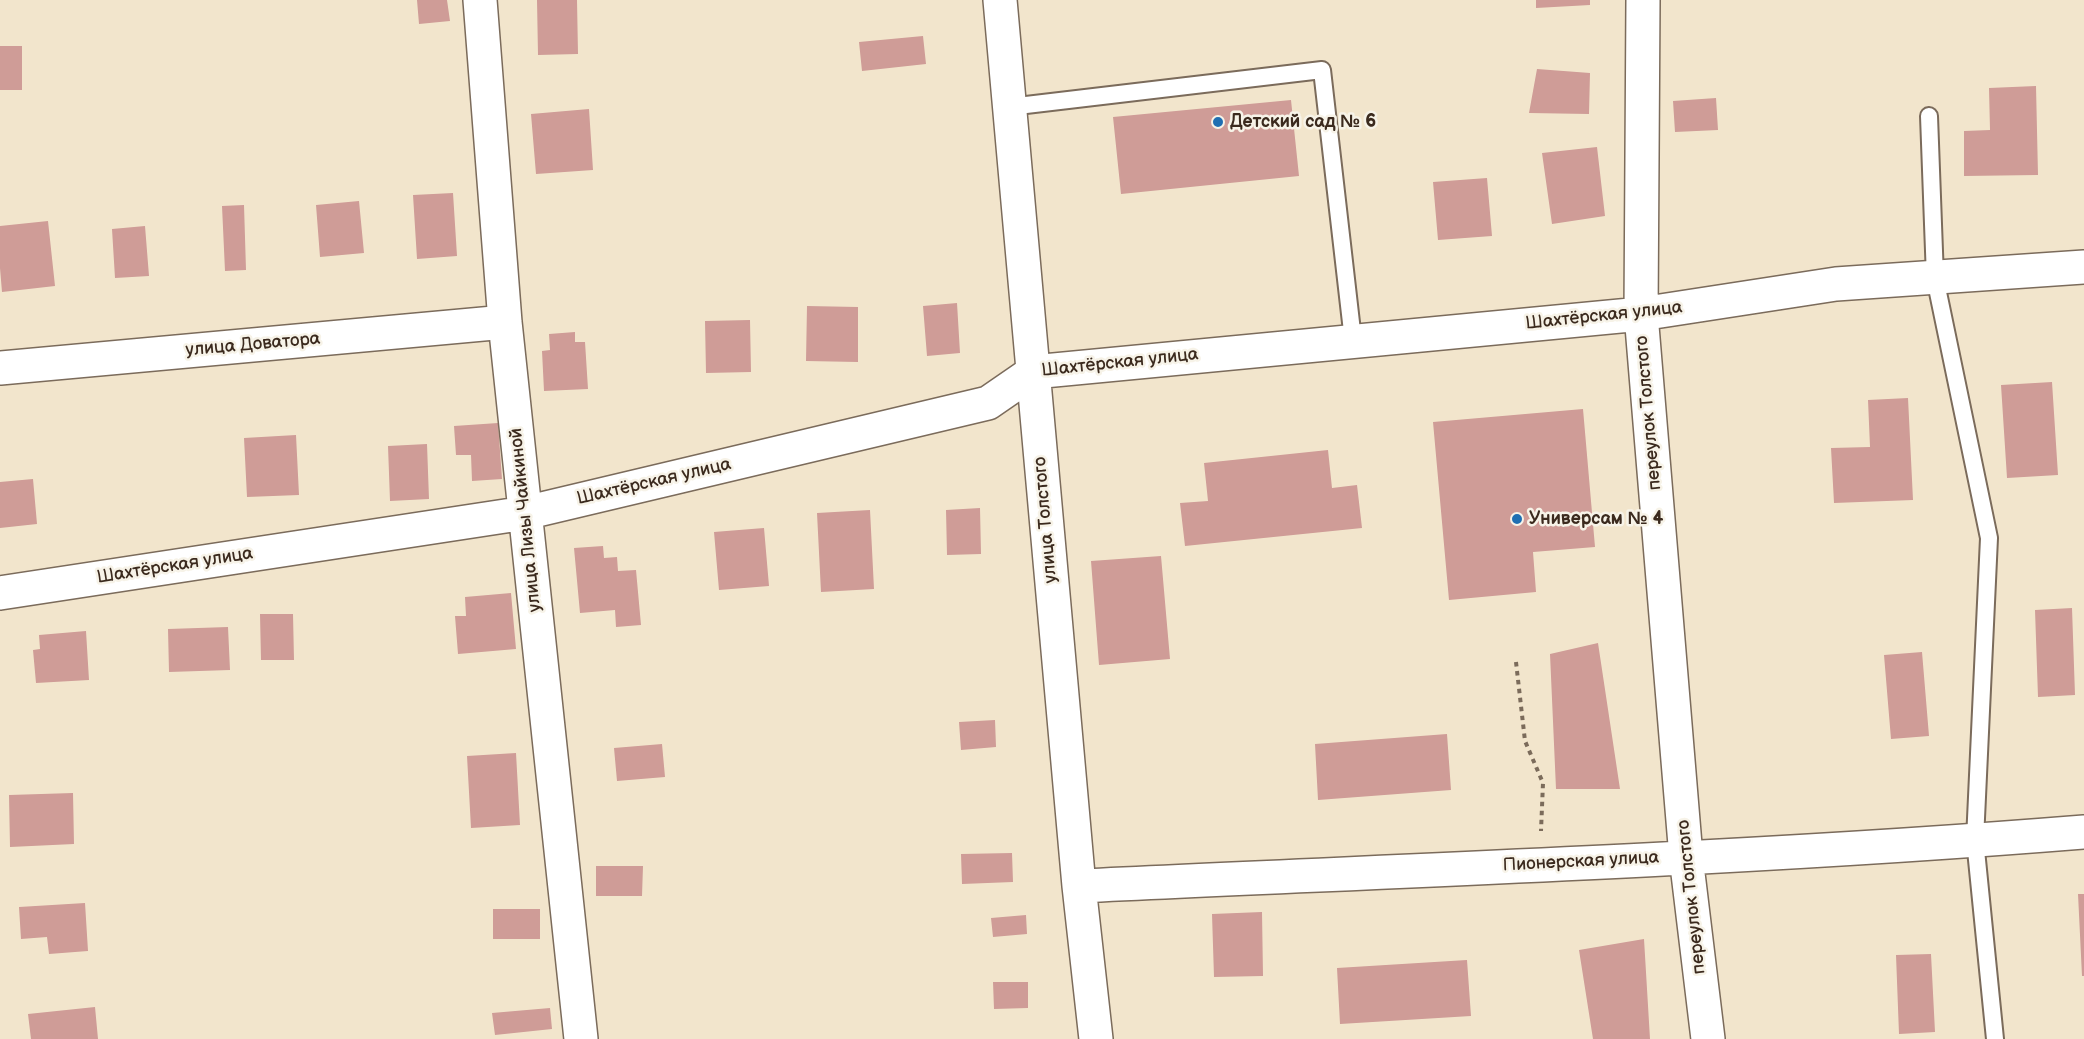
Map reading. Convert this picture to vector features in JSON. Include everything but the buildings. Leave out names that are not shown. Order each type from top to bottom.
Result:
[{"type":"street","name":"улица Лизы Чайкиной","points":[[480,0],[505,322],[581,1039]]},
{"type":"street","name":"улица Толстого","points":[[1000,0],[1078,885],[1095,1039]]},
{"type":"street","name":"переулок Толстого","points":[[1643,0],[1641,314],[1686,857],[1708,1039]]},
{"type":"street","name":"Шахтёрская улица","points":[[0,593],[525,513],[988,403],[1033,372],[1641,314],[1836,284],[2084,267]]},
{"type":"street","name":"улица Доватора","points":[[0,368],[505,322]]},
{"type":"street","name":"Пионерская улица","points":[[1078,885],[1540,865],[2084,832]]},
{"type":"lane","points":[[1009,107],[1323,70],[1353,340]]},
{"type":"lane","points":[[1929,116],[1935,278],[1989,538],[1975,840],[1995,1039]]},
{"type":"path","points":[[1516,662],[1525,741],[1543,783],[1540,865]]},
{"type":"place","name":"Детский сад № 6","points":[[1218,122]]},
{"type":"place","name":"Универсам № 4","points":[[1517,519]]}]
